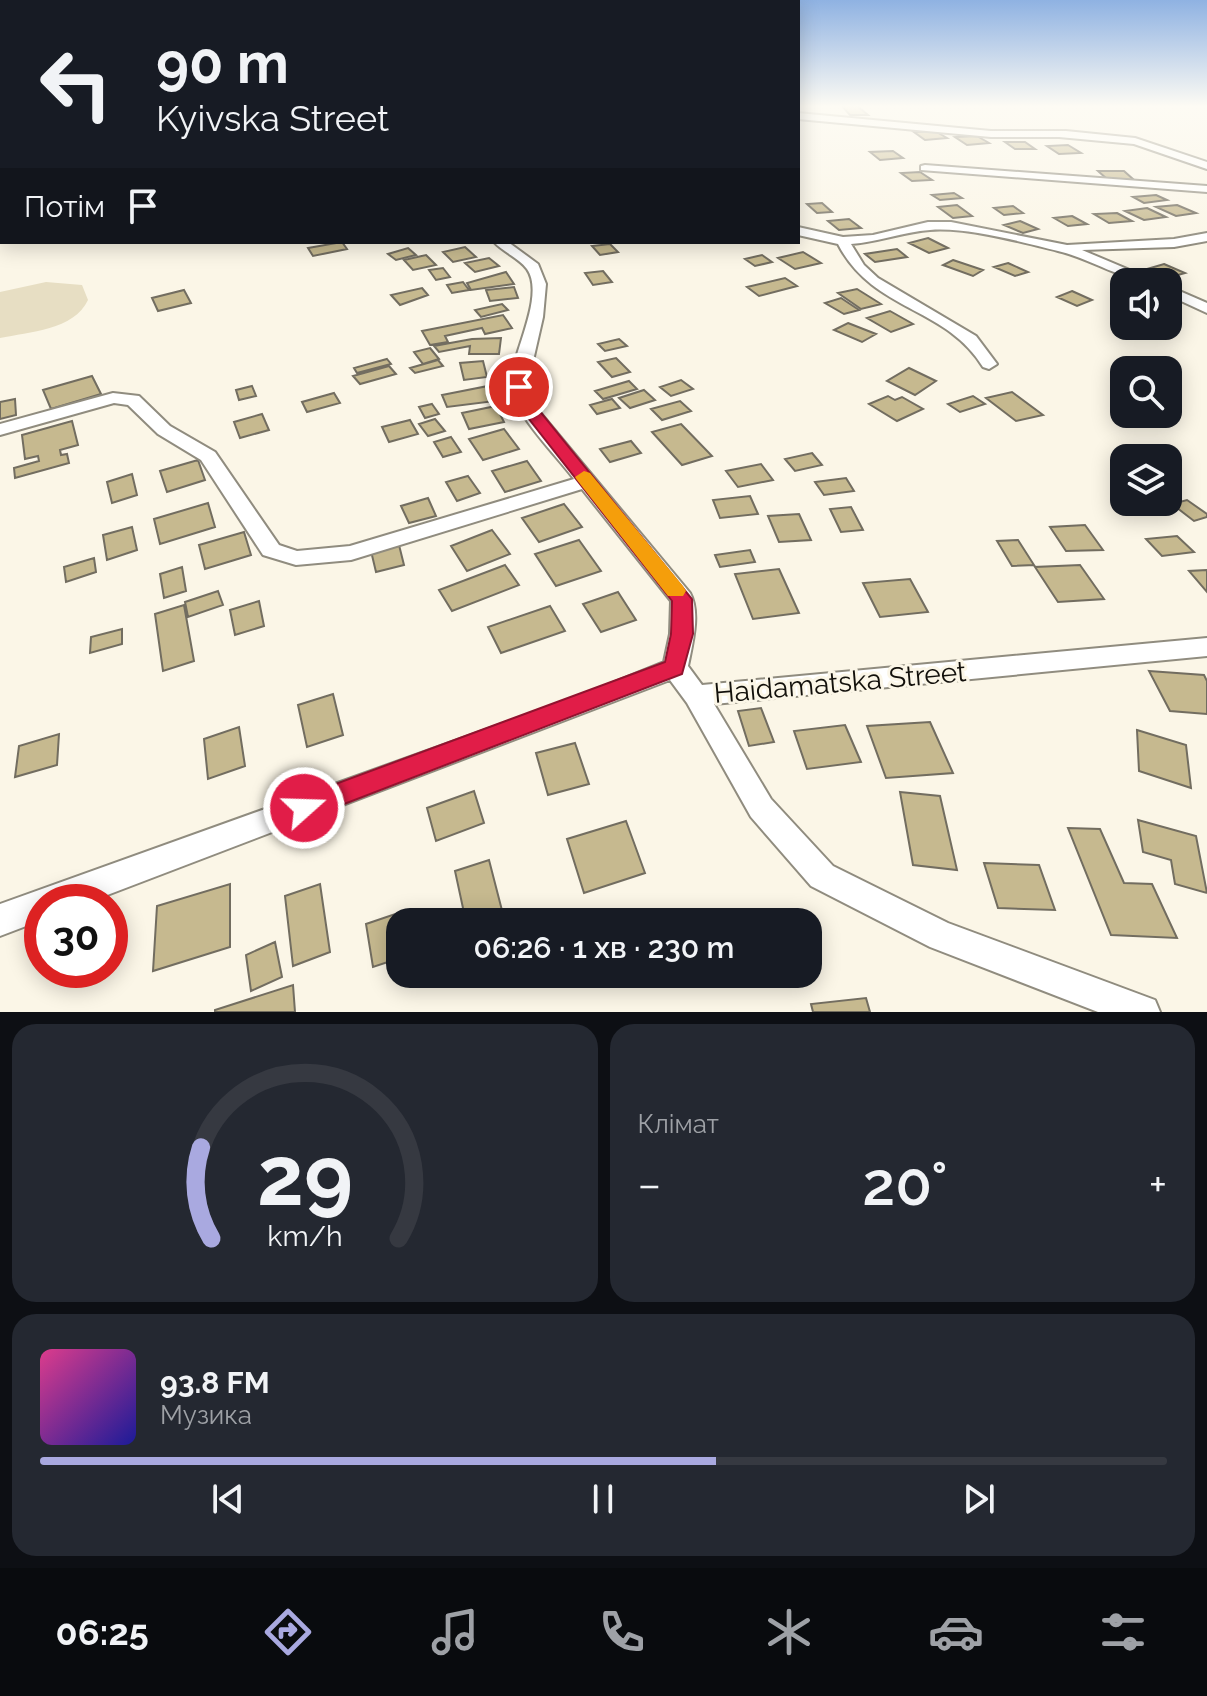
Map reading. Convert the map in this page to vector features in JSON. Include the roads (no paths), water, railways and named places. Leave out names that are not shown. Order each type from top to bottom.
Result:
[{"type":"street","points":[[1167,152],[1207,166]]},
{"type":"street","points":[[925,168],[1207,189]]},
{"type":"street","points":[[800,231],[843,241],[873,239],[939,225],[1064,248],[1115,268]]},
{"type":"street","points":[[1064,248],[1174,243],[1207,237]]},
{"type":"street","points":[[843,241],[853,262],[874,283],[944,321],[987,354],[989,364]]},
{"type":"street","points":[[97,884],[589,703],[675,668],[682,634],[682,599],[530,411],[519,387],[536,317],[539,284],[533,267],[503,244]]},
{"type":"street","points":[[1182,297],[1207,309]]},
{"type":"street","points":[[0,430],[113,398],[133,400],[164,430],[208,456],[271,550],[296,558],[351,553],[587,481]]},
{"type":"street","name":"Haidamatska Street","points":[[675,668],[696,696],[1207,647]]},
{"type":"street","points":[[696,696],[761,808],[822,876],[941,936],[1143,1012]]},
{"type":"street","points":[[0,920],[24,911]]}]
